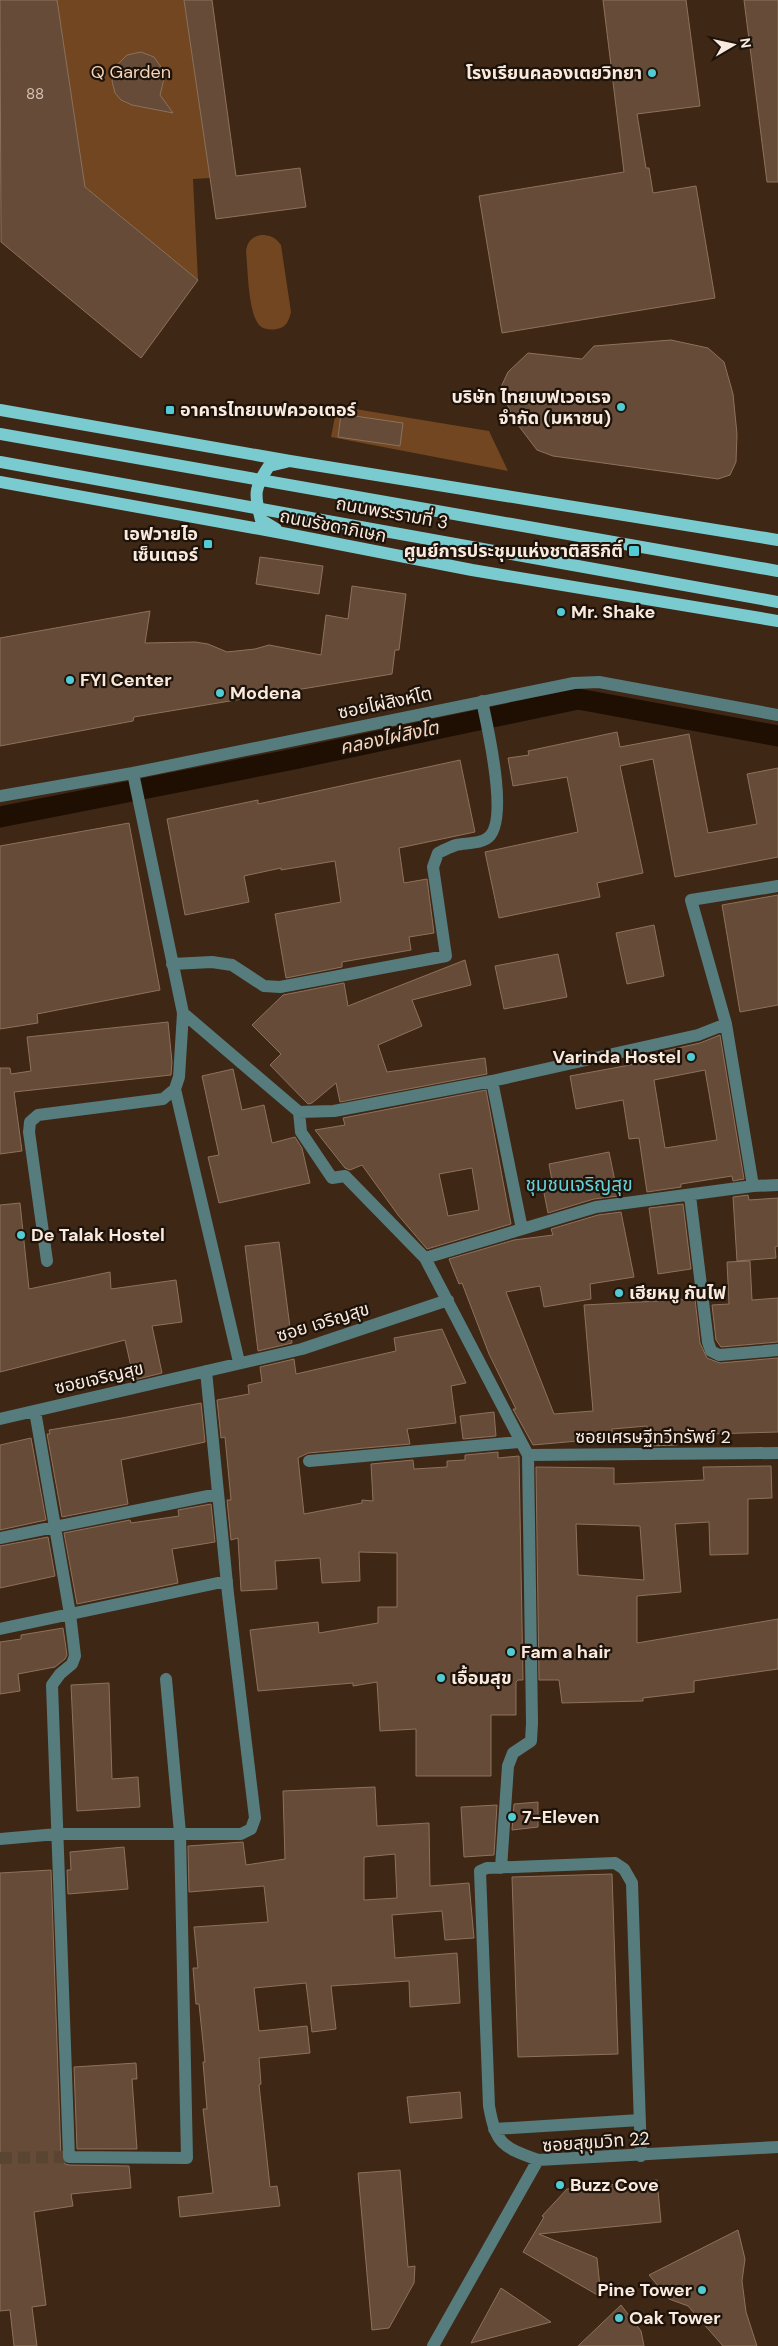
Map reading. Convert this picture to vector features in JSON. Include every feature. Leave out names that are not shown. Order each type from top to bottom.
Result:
[{"type":"main road","points":[[0,410],[290,461],[778,540]]},
{"type":"main road","name":"ถนนพระรามที่ 3","points":[[0,434],[778,571]]},
{"type":"main road","points":[[282,533],[261,520],[256,501],[258,483],[269,466],[290,461]]},
{"type":"main road","name":"ถนนพระรามที่ 3","points":[[0,462],[778,602]]},
{"type":"main road","name":"ถนนรัชดาภิเษก","points":[[0,482],[282,533],[472,570],[778,622]]},
{"type":"street","name":"ซอยไผ่สิงห์โต","points":[[0,796],[134,779],[483,707],[588,682],[778,715]]},
{"type":"street","points":[[172,964],[212,962],[232,965],[264,986],[280,987],[446,956],[433,867],[438,853],[455,845],[486,840],[494,833],[496,820],[496,788],[491,744],[483,707]]},
{"type":"street","points":[[134,779],[138,808],[182,1013],[179,1077],[175,1089],[239,1362]]},
{"type":"street","points":[[753,1186],[726,1024],[692,900],[778,886]]},
{"type":"street","points":[[182,1013],[299,1112],[334,1110],[492,1081],[698,1035],[726,1024]]},
{"type":"street","points":[[492,1081],[522,1229]]},
{"type":"street","points":[[47,1261],[29,1132],[30,1122],[38,1114],[163,1099],[175,1089]]},
{"type":"street","points":[[299,1112],[301,1132],[332,1178],[345,1176],[425,1258],[519,1442],[528,1455],[531,1741],[513,1753],[508,1766],[502,1868]]},
{"type":"street","points":[[425,1258],[596,1207],[690,1196],[753,1186],[778,1186]]},
{"type":"street","points":[[690,1196],[708,1342],[711,1351],[719,1355],[778,1350]]},
{"type":"street","name":"ซอย เจริญสุข","points":[[206,1371],[302,1349],[448,1300]]},
{"type":"street","points":[[0,1839],[57,1834],[240,1834],[251,1829],[255,1818],[227,1581],[206,1371]]},
{"type":"street","name":"ซอยเจริญสุข","points":[[0,1419],[206,1371]]},
{"type":"street","points":[[35,1411],[70,1614],[75,1656],[72,1664],[60,1674],[52,1685],[69,2157],[187,2158],[180,1833],[166,1679]]},
{"type":"street","points":[[309,1461],[519,1442]]},
{"type":"street","name":"ซอยเศรษฐีทวีทรัพย์ 2","points":[[528,1455],[778,1453]]},
{"type":"street","points":[[0,1538],[218,1494]]},
{"type":"street","points":[[0,1629],[227,1581]]},
{"type":"street","points":[[538,2160],[512,2151],[501,2142],[494,2129],[489,2106],[480,1871],[487,1868],[615,1863],[624,1869],[632,1882],[641,2156]]},
{"type":"street","points":[[494,2129],[640,2120]]},
{"type":"street","name":"ซอยสุขุมวิท 22","points":[[433,2346],[538,2160],[641,2156],[778,2147]]},
{"type":"green space","name":"Q Garden","points":[[57,0],[184,0],[210,178],[193,179],[198,280],[85,187]]},
{"type":"green space","points":[[261,235],[272,237],[281,245],[291,312],[285,325],[272,330],[263,328],[255,319],[248,279],[247,248],[252,239]]},
{"type":"green space","points":[[337,406],[489,431],[508,471],[331,437]]},
{"type":"building","points":[[0,0],[57,0],[85,187],[198,280],[141,358],[1,242]]},
{"type":"building","points":[[184,0],[212,0],[236,176],[300,168],[306,207],[216,219]]},
{"type":"building","points":[[603,0],[686,0],[700,106],[637,114],[646,168],[649,168],[653,193],[696,186],[715,298],[502,333],[479,196],[624,172]]},
{"type":"building","points":[[744,0],[778,0],[778,182],[767,182]]},
{"type":"building","points":[[141,52],[154,57],[161,67],[164,79],[160,95],[173,113],[132,105],[121,100],[115,93],[112,81],[118,64],[127,55]]},
{"type":"building","name":"บริษัท ไทยเบฟเวอเรจ จำกัด (มหาชน)","points":[[671,340],[708,348],[724,362],[733,394],[737,434],[736,462],[730,475],[718,479],[553,456],[537,450],[515,421],[500,389],[508,372],[528,353],[582,359],[594,346]]},
{"type":"building","points":[[341,414],[403,423],[400,446],[338,437]]},
{"type":"building","points":[[260,557],[323,566],[319,594],[256,584]]},
{"type":"building","points":[[352,586],[406,594],[399,650],[395,650],[392,674],[134,717],[133,721],[0,746],[0,638],[150,611],[145,643],[195,642],[208,644],[227,652],[255,649],[269,645],[321,655],[326,615],[348,619]]},
{"type":"building","points":[[617,732],[620,747],[689,734],[708,833],[757,824],[747,774],[778,768],[778,857],[675,877],[653,759],[620,766],[643,873],[597,883],[600,897],[499,918],[485,852],[578,832],[567,777],[513,786],[508,758],[529,755],[528,751]]},
{"type":"building","points":[[460,760],[475,832],[399,848],[404,883],[427,879],[434,933],[409,937],[411,950],[342,962],[342,967],[286,978],[275,914],[341,902],[335,861],[281,870],[281,868],[244,876],[249,902],[185,915],[167,819],[258,800],[258,804]]},
{"type":"building","points":[[129,823],[160,990],[37,1014],[38,1023],[0,1029],[0,846]]},
{"type":"building","points":[[778,895],[778,1005],[740,1012],[722,905]]},
{"type":"building","points":[[654,925],[664,976],[627,984],[616,933]]},
{"type":"building","points":[[558,954],[567,997],[504,1009],[495,966]]},
{"type":"building","points":[[465,960],[471,985],[412,1000],[422,1026],[378,1045],[387,1072],[485,1058],[487,1074],[340,1102],[336,1083],[312,1103],[308,1104],[270,1065],[281,1054],[252,1025],[283,995],[344,983],[348,1006]]},
{"type":"building","points":[[168,1022],[172,1062],[171,1075],[14,1092],[22,1151],[0,1154],[0,1068],[10,1068],[11,1074],[31,1071],[27,1037]]},
{"type":"building","points":[[720,1035],[744,1179],[733,1181],[732,1176],[681,1184],[681,1187],[647,1192],[639,1138],[629,1139],[623,1100],[576,1109],[570,1076],[657,1060],[656,1053],[700,1043]],"holes":[[[705,1070],[717,1140],[665,1148],[654,1080]]]},
{"type":"building","points":[[233,1069],[242,1110],[264,1105],[272,1143],[295,1137],[302,1148],[310,1183],[219,1203],[208,1157],[219,1155],[202,1076]]},
{"type":"building","points":[[486,1090],[511,1224],[427,1249],[398,1215],[362,1165],[350,1170],[345,1168],[315,1130],[345,1125],[343,1118]],"holes":[[[472,1168],[479,1210],[448,1216],[439,1174]]]},
{"type":"building","points":[[609,1152],[618,1196],[594,1199],[548,1213],[543,1188],[553,1186],[549,1164]]},
{"type":"building","points":[[748,1195],[749,1200],[778,1198],[778,1246],[775,1247],[776,1258],[737,1261],[733,1197]]},
{"type":"building","points":[[20,1203],[29,1289],[110,1272],[111,1289],[176,1280],[182,1322],[152,1326],[162,1373],[134,1380],[125,1340],[0,1372],[0,1205]]},
{"type":"building","points":[[683,1204],[691,1269],[658,1274],[649,1208]]},
{"type":"building","points":[[621,1212],[634,1277],[590,1284],[591,1299],[544,1307],[540,1286],[506,1292],[554,1414],[593,1411],[584,1305],[695,1299],[700,1343],[707,1358],[720,1363],[778,1358],[778,1432],[677,1435],[677,1445],[648,1446],[647,1426],[612,1429],[612,1438],[533,1445],[513,1409],[516,1409],[489,1354],[462,1283],[459,1284],[449,1259],[514,1240],[553,1235],[551,1229],[598,1215]]},
{"type":"building","points":[[279,1242],[292,1343],[258,1351],[245,1246]]},
{"type":"building","points":[[750,1261],[752,1300],[778,1298],[778,1342],[721,1347],[716,1340],[712,1305],[729,1304],[727,1262]]},
{"type":"building","points":[[442,1329],[466,1383],[451,1386],[456,1423],[407,1429],[410,1444],[308,1453],[298,1458],[304,1514],[362,1503],[362,1500],[373,1501],[371,1464],[413,1460],[414,1469],[447,1467],[447,1461],[465,1460],[465,1455],[498,1452],[498,1458],[519,1456],[523,1680],[516,1682],[516,1715],[491,1715],[491,1776],[416,1776],[416,1729],[380,1731],[377,1682],[353,1686],[353,1683],[258,1691],[250,1630],[318,1622],[319,1633],[378,1623],[378,1607],[397,1607],[397,1553],[359,1552],[360,1581],[322,1583],[320,1558],[275,1561],[277,1589],[241,1591],[238,1538],[231,1540],[227,1500],[231,1500],[225,1437],[221,1438],[217,1400],[249,1394],[248,1385],[262,1382],[260,1367],[294,1359],[296,1374],[396,1351],[394,1338]]},
{"type":"building","points":[[201,1403],[205,1442],[121,1460],[128,1504],[62,1517],[47,1434],[50,1434],[49,1430]]},
{"type":"building","points":[[494,1412],[496,1436],[463,1439],[460,1416]]},
{"type":"building","points":[[31,1438],[46,1520],[0,1530],[0,1445]]},
{"type":"building","points":[[771,1466],[772,1498],[748,1499],[748,1554],[710,1555],[709,1522],[675,1524],[681,1592],[637,1596],[637,1643],[778,1619],[778,1669],[694,1681],[694,1692],[643,1698],[643,1701],[562,1703],[559,1680],[539,1680],[536,1467],[614,1468],[614,1484],[704,1480],[703,1467]],"holes":[[[576,1524],[640,1526],[644,1580],[578,1575]]]},
{"type":"building","points":[[211,1504],[215,1542],[172,1549],[178,1583],[77,1604],[64,1533],[130,1520],[131,1523],[179,1516],[178,1510]]},
{"type":"building","points":[[48,1537],[55,1576],[0,1588],[0,1546]]},
{"type":"building","points":[[63,1628],[67,1655],[65,1659],[55,1667],[18,1674],[20,1691],[0,1694],[0,1642],[21,1639],[21,1635]]},
{"type":"building","points":[[109,1683],[112,1779],[138,1777],[140,1807],[77,1811],[71,1685]]},
{"type":"building","points":[[375,1787],[377,1826],[429,1823],[430,1886],[469,1883],[474,1938],[445,1940],[442,1911],[392,1915],[395,1958],[457,1953],[460,2003],[410,2007],[409,1981],[331,1986],[336,2029],[312,2032],[306,1983],[254,1988],[259,2031],[307,2026],[310,2053],[259,2058],[261,2084],[259,2085],[270,2187],[277,2186],[280,2206],[180,2217],[178,2197],[213,2193],[203,2109],[207,2109],[203,2062],[205,2062],[199,2004],[196,2004],[193,1968],[198,1968],[194,1927],[268,1922],[264,1886],[189,1892],[188,1846],[243,1842],[246,1865],[285,1859],[283,1791]],"holes":[[[395,1854],[397,1898],[364,1900],[364,1857]]]},
{"type":"building","points":[[538,1802],[538,1827],[512,1830],[514,1804]]},
{"type":"building","points":[[497,1805],[494,1855],[464,1857],[461,1807]]},
{"type":"building","points":[[124,1847],[128,1889],[68,1894],[67,1870],[71,1870],[70,1852]]},
{"type":"building","points":[[51,1870],[61,2158],[65,2164],[69,2165],[129,2166],[131,2188],[71,2194],[73,2206],[34,2212],[46,2305],[32,2307],[37,2346],[14,2346],[10,2310],[0,2311],[0,1873]]},
{"type":"building","points":[[612,1874],[618,2054],[518,2057],[512,1877]]},
{"type":"building","points":[[136,2063],[137,2079],[132,2079],[137,2149],[77,2149],[74,2067]]},
{"type":"building","points":[[460,2092],[462,2118],[410,2123],[407,2097]]},
{"type":"building","points":[[400,2170],[408,2267],[415,2266],[414,2283],[389,2328],[372,2330],[358,2173]]},
{"type":"building","points":[[657,2180],[661,2222],[539,2234],[597,2258],[601,2297],[523,2252],[544,2217],[542,2216],[567,2189]]},
{"type":"building","name":"Pine Tower","points":[[738,2230],[745,2259],[742,2281],[746,2312],[757,2346],[723,2346],[688,2306],[669,2299],[649,2275]]},
{"type":"building","points":[[501,2288],[551,2322],[471,2343]]},
{"type":"building","name":"Oak Tower","points":[[621,2305],[641,2331],[644,2346],[578,2346]]},
{"type":"waterway","name":"คลองไผ่สิงโต","points":[[0,817],[294,759],[578,699],[778,736]]},
{"type":"tunnel","points":[[0,2158],[69,2157]]},
{"type":"place","name":"โรงเรียนคลองเตยวิทยา","points":[[652,73]]},
{"type":"place","name":"บริษัท ไทยเบฟเวอเรจ จำกัด (มหาชน)","points":[[621,407]]},
{"type":"place","name":"อาคารไทยเบฟควอเตอร์","points":[[170,410]]},
{"type":"place","name":"เอฟวายไอ เซ็นเตอร์","points":[[208,544]]},
{"type":"place","name":"ศูนย์การประชุมแห่งชาติสิริกิติ์","points":[[634,551]]},
{"type":"place","name":"Mr. Shake","points":[[561,612]]},
{"type":"place","name":"FYI Center","points":[[70,680]]},
{"type":"place","name":"Modena","points":[[220,693]]},
{"type":"place","name":"Varinda Hostel","points":[[691,1057]]},
{"type":"place","name":"De Talak Hostel","points":[[21,1235]]},
{"type":"place","name":"เฮียหมู กันไฟ","points":[[619,1293]]},
{"type":"place","name":"Fam a hair","points":[[511,1652]]},
{"type":"place","name":"เอื้อมสุข","points":[[441,1678]]},
{"type":"place","name":"7-Eleven","points":[[512,1817]]},
{"type":"place","name":"Buzz Cove","points":[[560,2185]]},
{"type":"place","name":"Pine Tower","points":[[702,2290]]},
{"type":"place","name":"Oak Tower","points":[[619,2318]]},
{"type":"district","name":"ชุมชนเจริญสุข","points":[[579,1184]]}]
